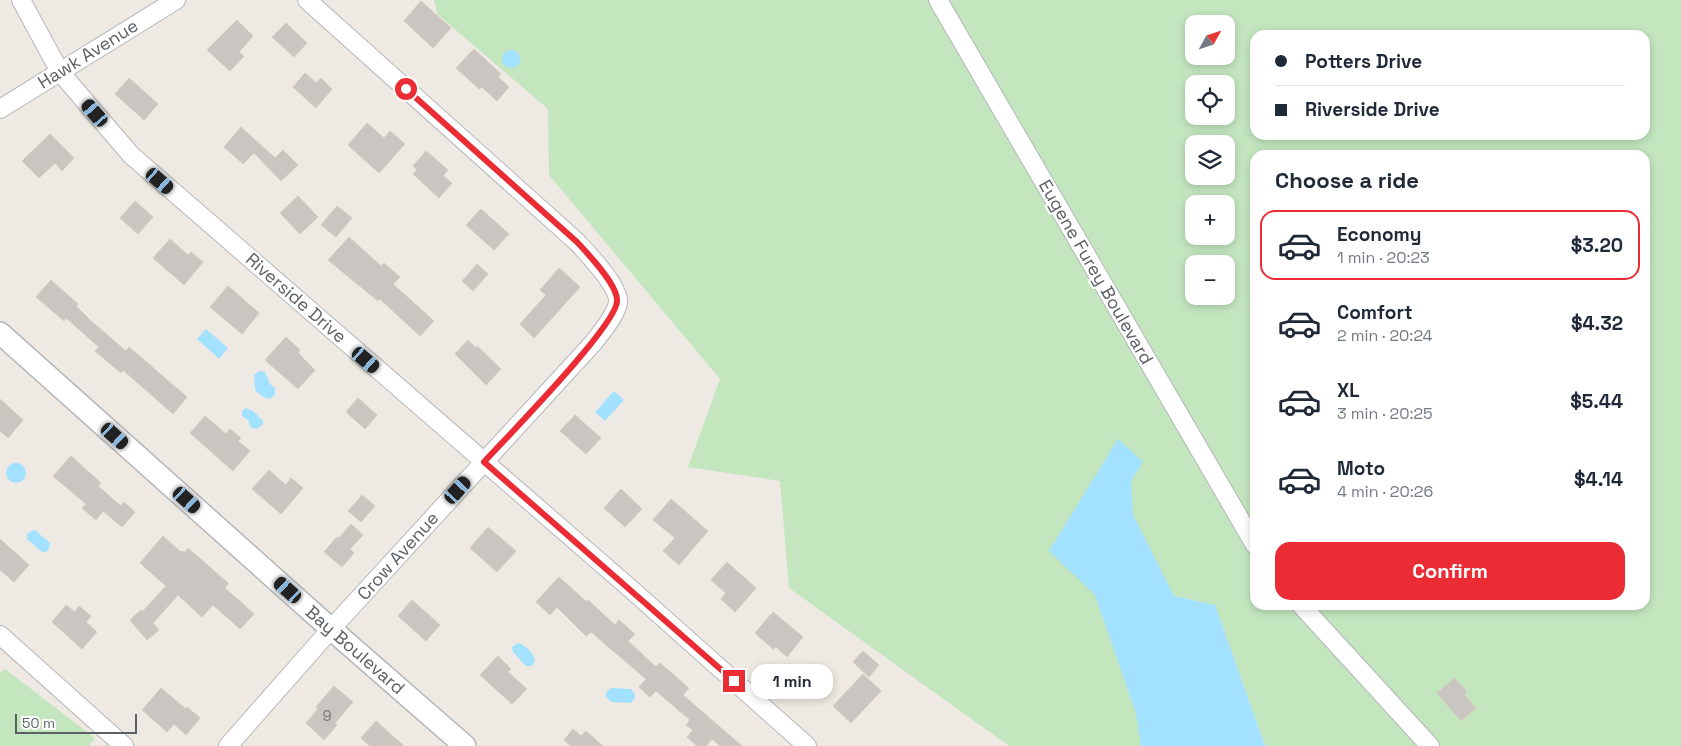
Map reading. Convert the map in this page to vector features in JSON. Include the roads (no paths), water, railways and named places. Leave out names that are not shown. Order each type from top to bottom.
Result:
[{"type":"street","name":"Riverside Drive","points":[[21,0],[60,72],[131,155],[632,590],[807,746]]},
{"type":"street","name":"Hawk Avenue","points":[[0,109],[176,0]]},
{"type":"street","name":"Crow Avenue","points":[[228,746],[331,629],[594,342],[614,313],[618,303],[616,294],[601,270],[577,242],[306,0]]},
{"type":"street","name":"Eugene Furey Boulevard","points":[[938,0],[1250,535]]},
{"type":"street","name":"Bay Boulevard","points":[[0,333],[331,629],[465,746]]},
{"type":"street","points":[[1305,610],[1430,746]]},
{"type":"street","points":[[0,635],[124,746]]},
{"type":"water","points":[[511,50],[517,53],[520,59],[517,65],[511,68],[505,65],[502,59],[505,53]]},
{"type":"water","points":[[206,329],[228,348],[219,359],[197,339]]},
{"type":"water","points":[[259,371],[265,372],[270,384],[275,388],[275,395],[270,399],[263,397],[255,390],[254,375]]},
{"type":"water","points":[[614,391],[624,400],[605,421],[595,412]]},
{"type":"water","points":[[246,408],[253,411],[263,421],[263,424],[257,429],[251,428],[248,420],[242,416],[242,411]]},
{"type":"water","points":[[1118,439],[1143,462],[1131,481],[1133,515],[1174,596],[1215,605],[1265,746],[1141,746],[1136,713],[1095,595],[1049,551]]},
{"type":"water","points":[[16,463],[23,466],[26,473],[23,480],[16,483],[9,480],[6,473],[9,466]]},
{"type":"water","points":[[33,530],[50,543],[49,549],[46,552],[42,552],[27,539],[27,534]]},
{"type":"water","points":[[518,643],[533,656],[535,661],[532,666],[526,666],[513,652],[512,647]]},
{"type":"water","points":[[611,688],[631,689],[635,694],[635,699],[630,703],[611,702],[606,697],[606,693]]}]
